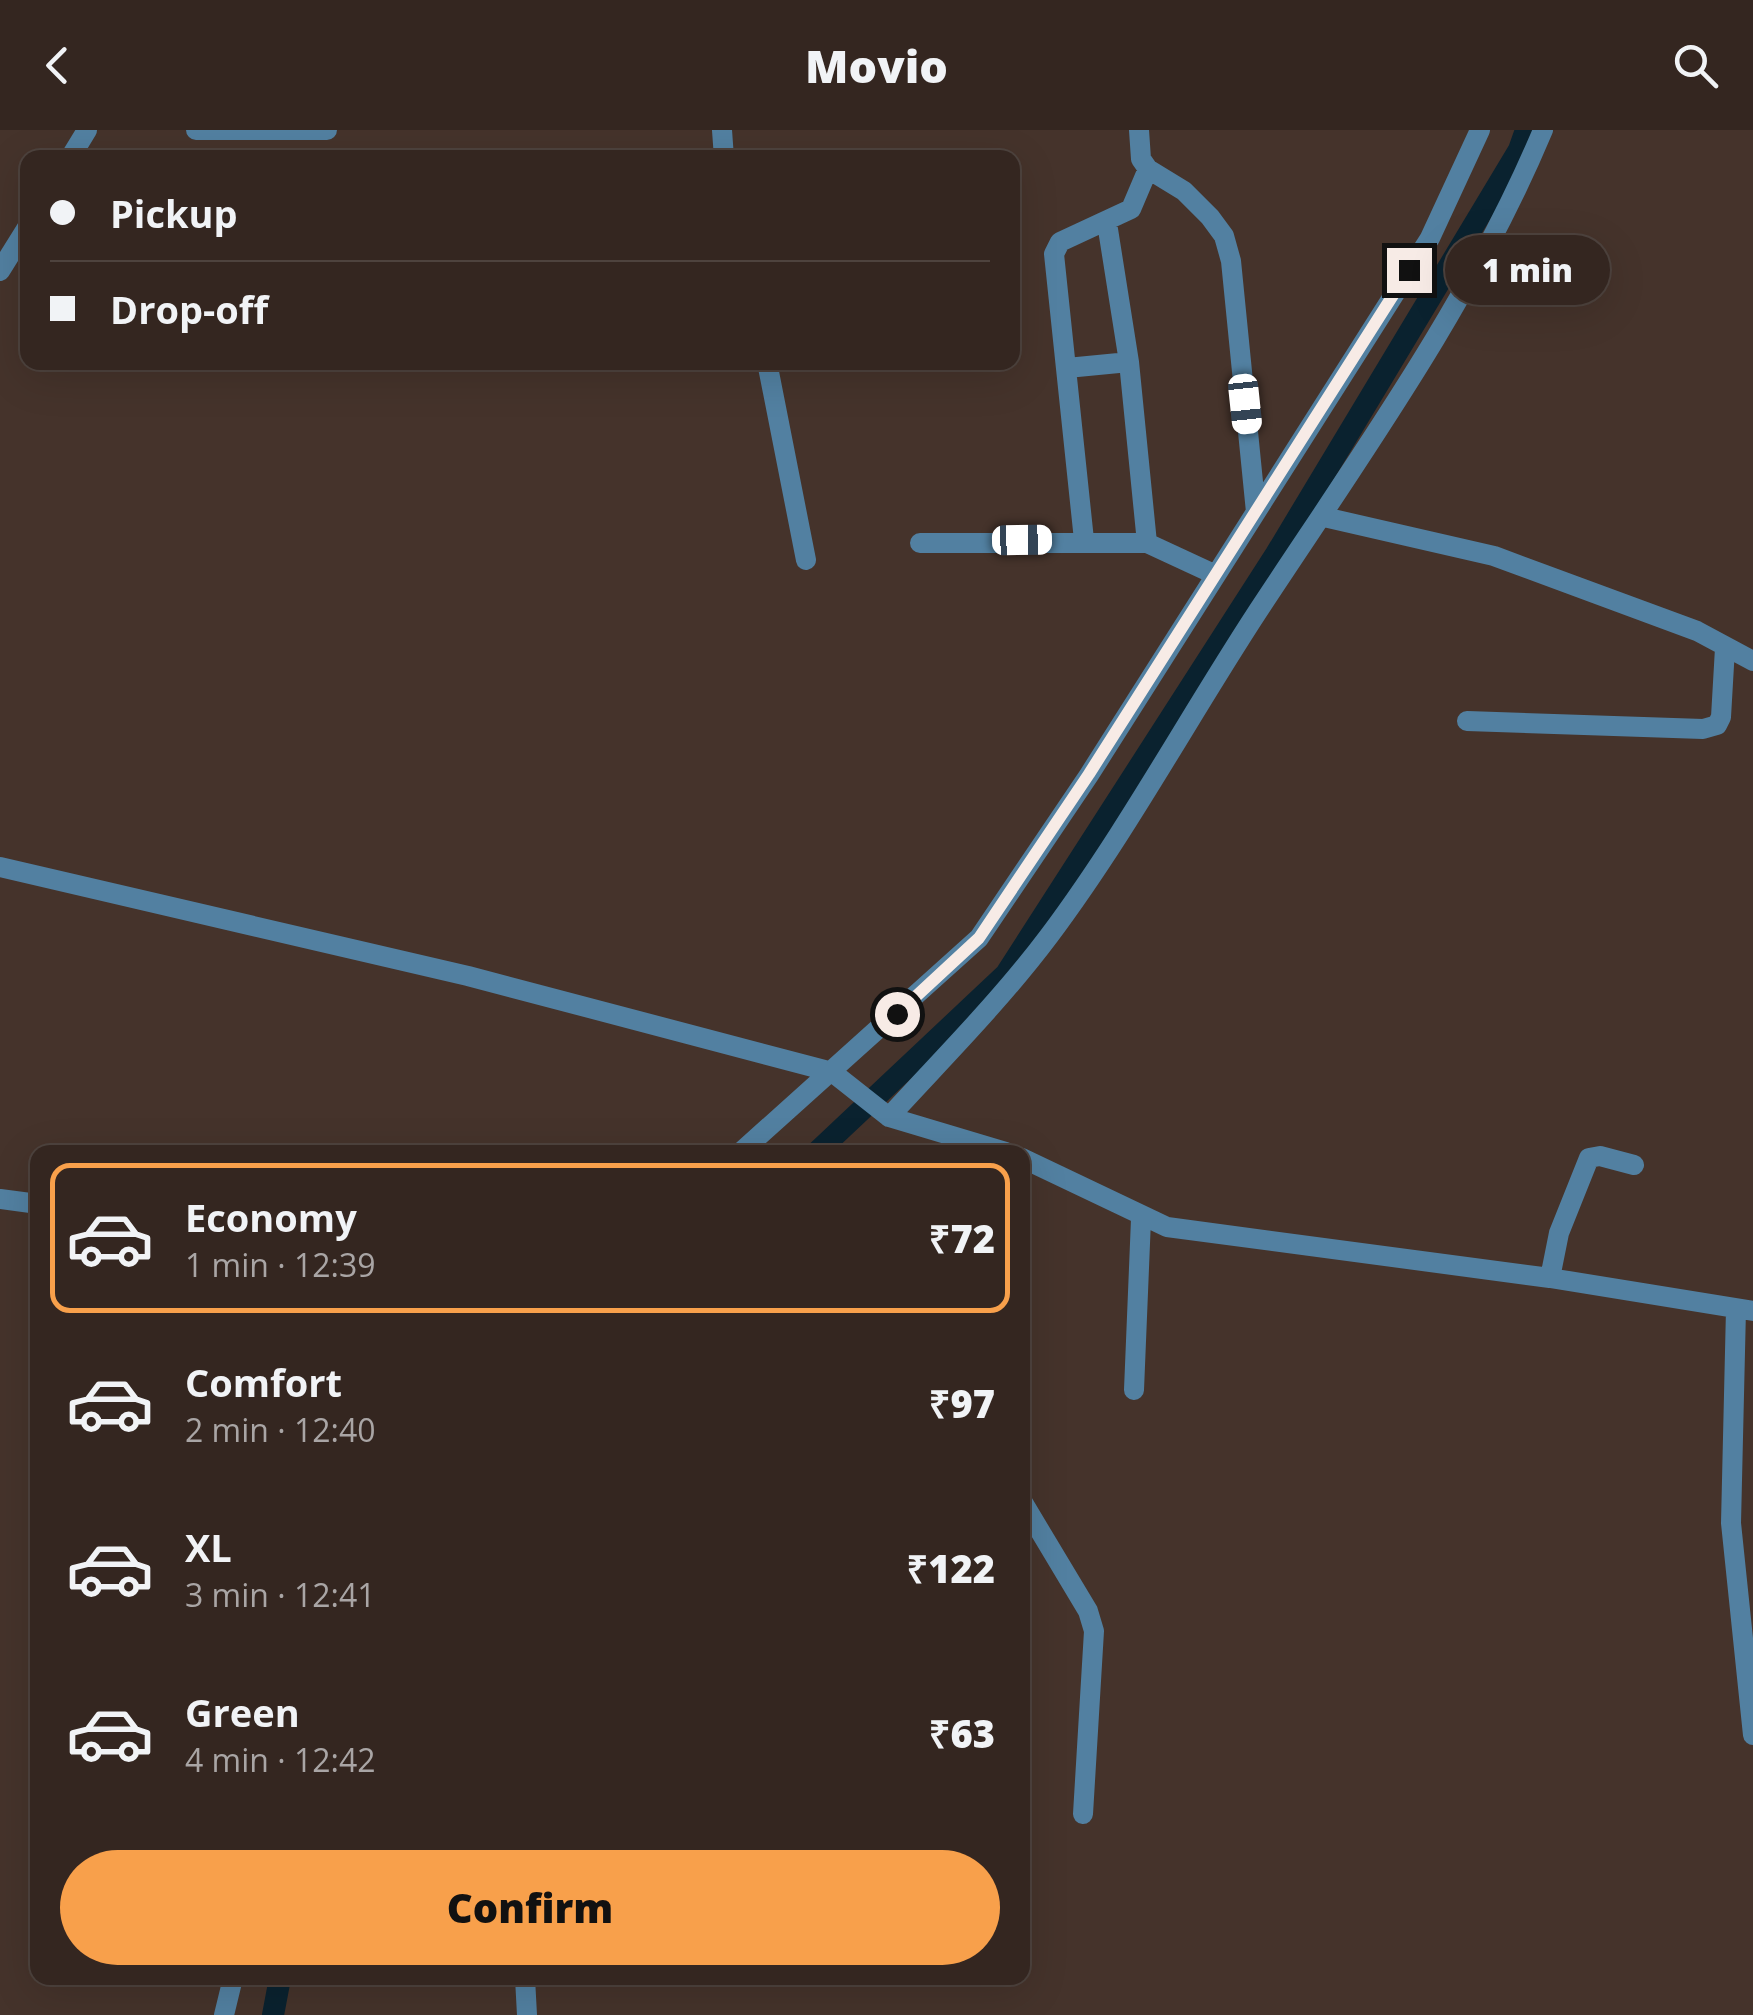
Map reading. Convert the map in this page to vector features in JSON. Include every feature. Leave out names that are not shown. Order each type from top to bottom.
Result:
[{"type":"street","points":[[196,130],[327,130]]},
{"type":"street","points":[[1138,130],[1140,158],[1148,169],[1184,191],[1224,236],[1231,261],[1256,512]]},
{"type":"street","points":[[750,1145],[838,1078],[979,938],[1430,238],[1480,130]]},
{"type":"street","points":[[882,1113],[1050,934],[1324,517],[1486,253],[1542,130]]},
{"type":"street","points":[[1084,540],[1054,254],[1060,242],[1132,209],[1148,169]]},
{"type":"street","points":[[1106,224],[1129,362],[1147,543]]},
{"type":"street","points":[[0,271],[20,239]]},
{"type":"street","points":[[1067,368],[1129,362]]},
{"type":"street","points":[[769,370],[806,560]]},
{"type":"street","points":[[1324,517],[1494,556],[1697,631],[1753,660]]},
{"type":"street","points":[[920,542],[1147,543],[1216,575]]},
{"type":"street","points":[[1467,721],[1703,729],[1717,724],[1721,717],[1725,648]]},
{"type":"street","points":[[0,867],[468,976],[838,1078],[882,1113],[961,1145]]},
{"type":"street","points":[[1550,1278],[1559,1234],[1590,1158],[1600,1156],[1634,1165]]},
{"type":"street","points":[[1030,1162],[1090,1188],[1141,1218],[1259,1242],[1550,1278],[1744,1310],[1730,1509],[1752,1728]]},
{"type":"street","points":[[0,1199],[30,1203]]},
{"type":"street","points":[[1134,1390],[1141,1218]]},
{"type":"street","points":[[1030,1514],[1088,1612],[1094,1631],[1083,1814]]},
{"type":"street","points":[[224,2015],[231,1985]]},
{"type":"street","points":[[525,1985],[527,2015]]},
{"type":"waterway","points":[[824,1145],[1006,974],[1276,554],[1519,150],[1526,130]]},
{"type":"waterway","points":[[273,2015],[279,1985]]},
{"type":"route","points":[[897,1014],[929,980],[979,938],[1089,774],[1409,270]]}]
